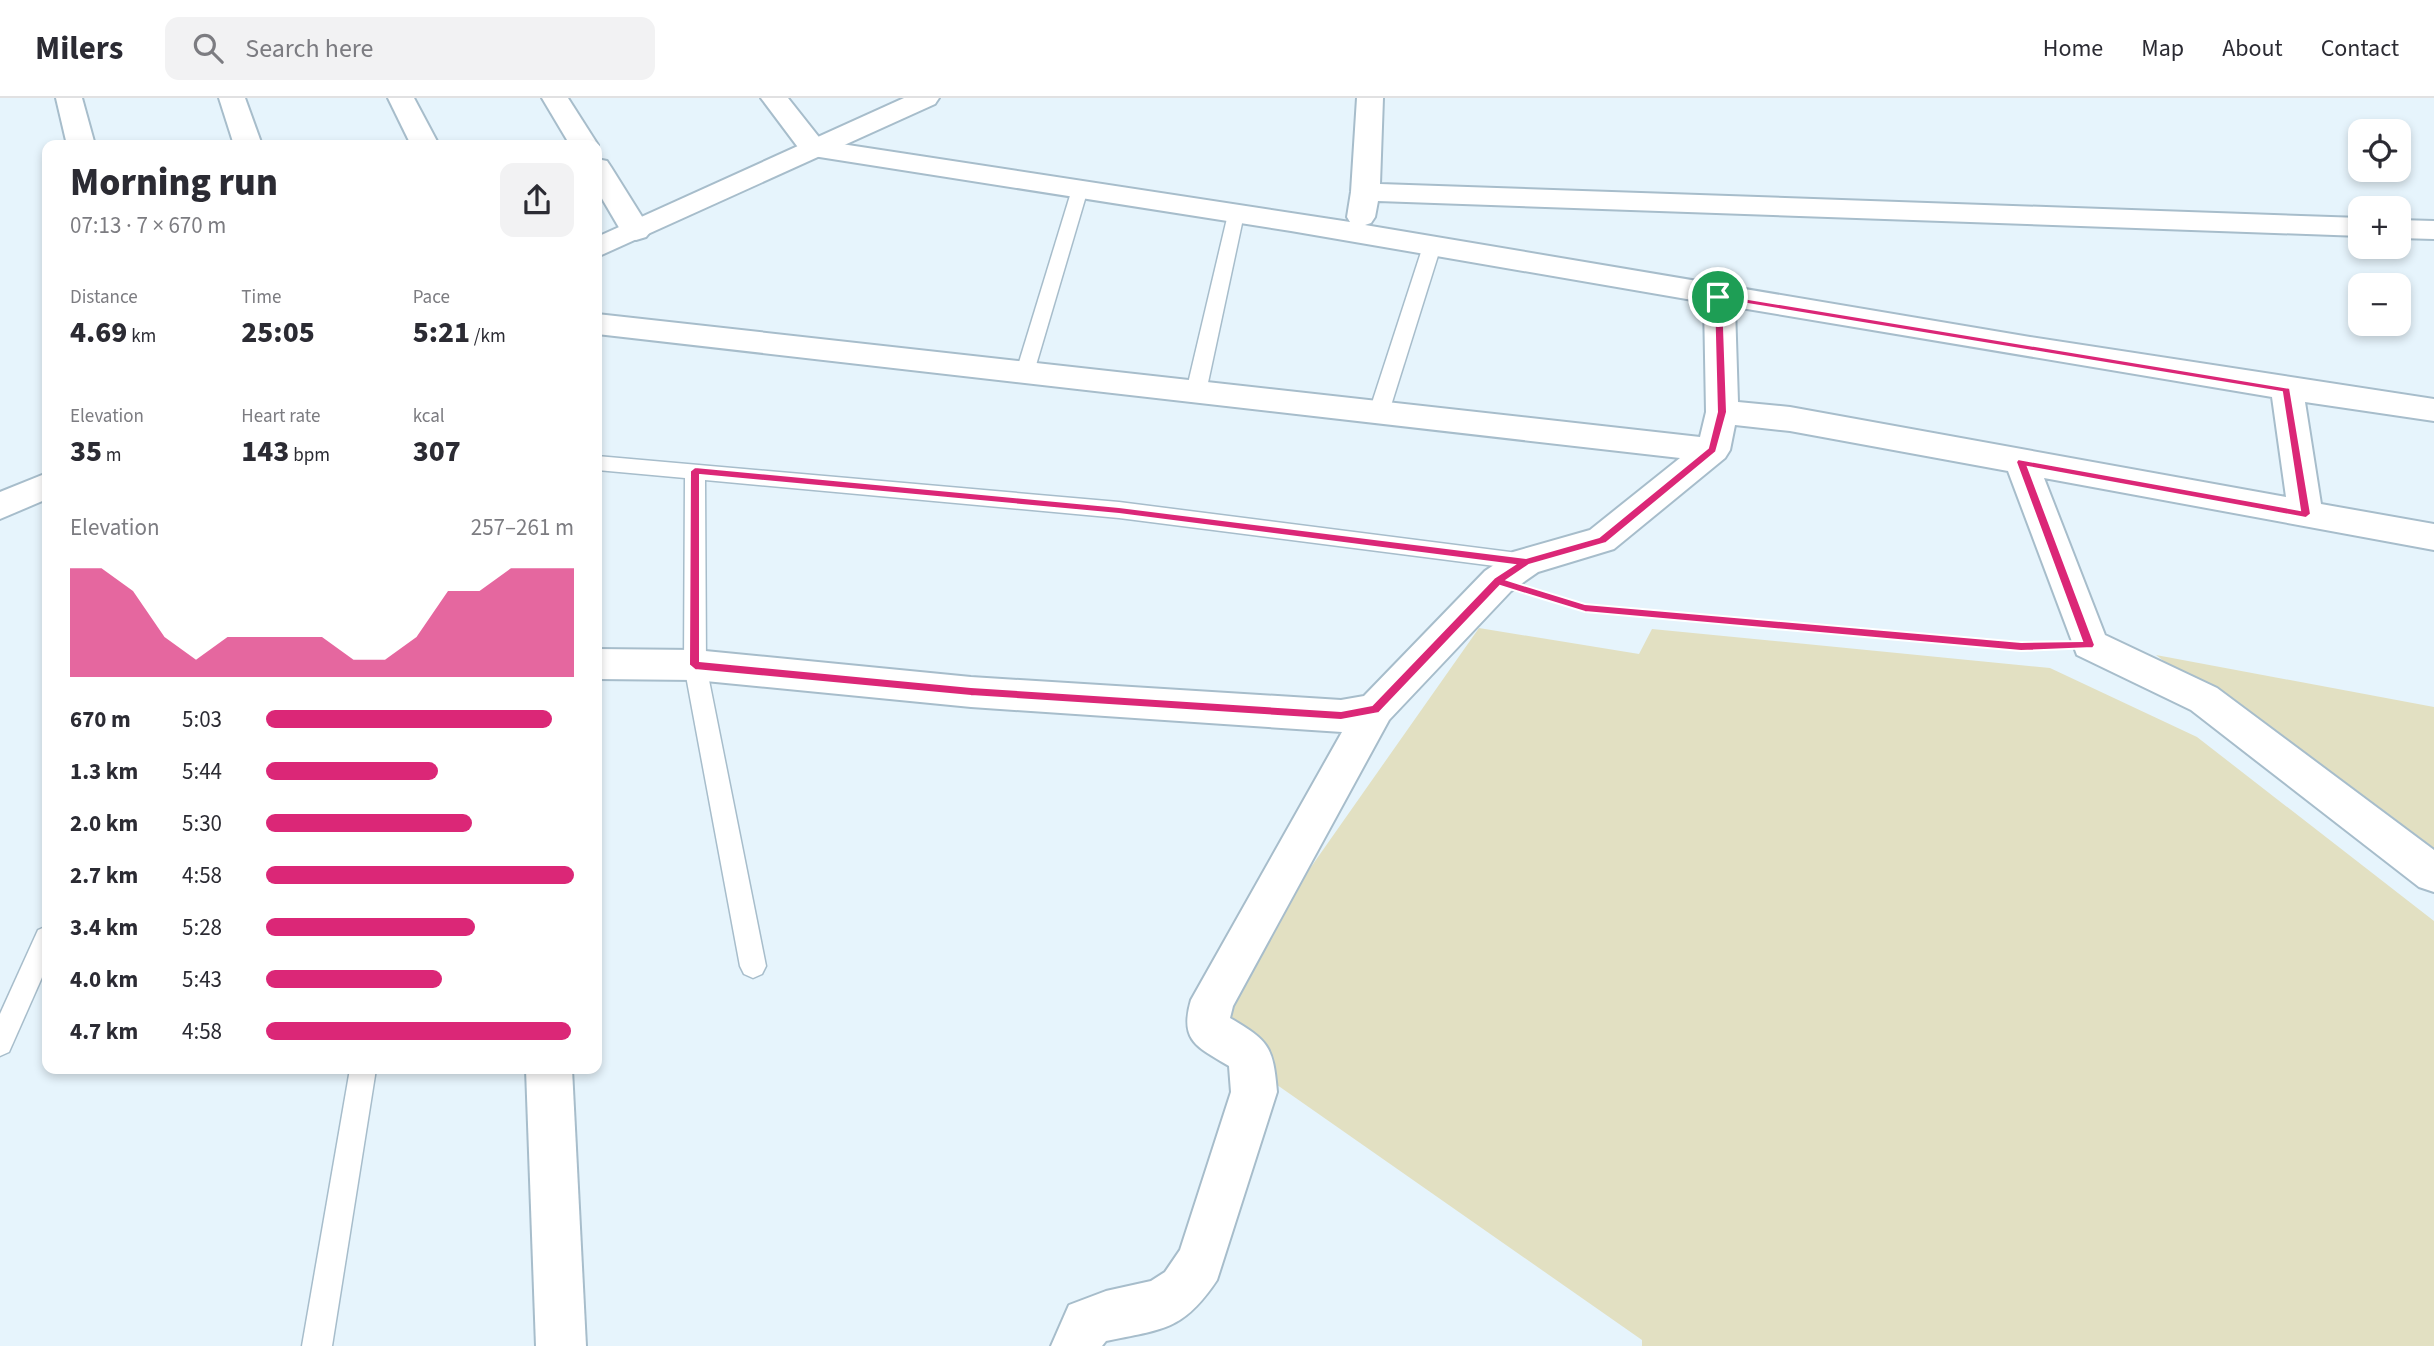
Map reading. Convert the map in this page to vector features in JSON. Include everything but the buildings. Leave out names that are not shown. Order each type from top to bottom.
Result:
[{"type":"street","points":[[69,98],[80,140]]},
{"type":"street","points":[[232,98],[246,140]]},
{"type":"street","points":[[401,98],[422,140]]},
{"type":"street","points":[[555,98],[581,140]]},
{"type":"street","points":[[774,98],[813,148],[1358,233],[1718,297],[2287,390],[2434,410]]},
{"type":"street","points":[[602,246],[926,98]]},
{"type":"street","points":[[1358,233],[1366,192],[1370,98]]},
{"type":"street","points":[[602,175],[636,232]]},
{"type":"street","points":[[1366,192],[2348,227]]},
{"type":"street","points":[[2411,229],[2434,230]]},
{"type":"street","points":[[1076,1346],[1087,1323],[1106,1315],[1162,1304],[1182,1289],[1200,1263],[1254,1092],[1252,1063],[1245,1051],[1211,1031],[1207,1021],[1213,1000],[1375,709],[1512,572],[1602,540],[1713,450],[1722,412],[1718,297]]},
{"type":"street","points":[[602,325],[1713,450]]},
{"type":"street","points":[[2287,390],[2306,514]]},
{"type":"street","points":[[1722,412],[1790,419],[2434,537]]},
{"type":"street","points":[[2021,462],[2090,645],[2204,699],[2434,874]]},
{"type":"street","points":[[0,506],[42,487]]},
{"type":"street","points":[[602,664],[695,665],[971,692],[1283,713],[1341,716],[1375,709]]},
{"type":"street","points":[[549,1074],[561,1346]]},
{"type":"lane","points":[[1025,372],[1080,189]]},
{"type":"lane","points":[[1196,392],[1236,214]]},
{"type":"lane","points":[[1379,412],[1432,246]]},
{"type":"lane","points":[[602,463],[1119,510],[1512,572]]},
{"type":"lane","points":[[695,471],[695,665],[753,966]]},
{"type":"lane","points":[[0,1043],[42,949]]},
{"type":"lane","points":[[317,1346],[362,1074]]},
{"type":"path","points":[[1512,572],[1585,608],[2021,646],[2090,645]]},
{"type":"shaded area","points":[[1479,628],[1639,654],[1652,629],[2050,668],[2197,737],[2434,921],[2434,1346],[1642,1346],[1642,1340],[1197,1029]]},
{"type":"shaded area","points":[[2156,655],[2434,707],[2434,868]]},
{"type":"route","points":[[1718,297],[1722,412],[1713,450],[1602,540],[1526,562],[1498,581],[1375,709],[1341,716],[1297,714],[971,692],[695,665],[695,471],[1119,510],[1526,562],[1498,581],[1585,608],[2021,646],[2090,645],[2021,462],[2306,514],[2287,390],[1718,297]]}]
